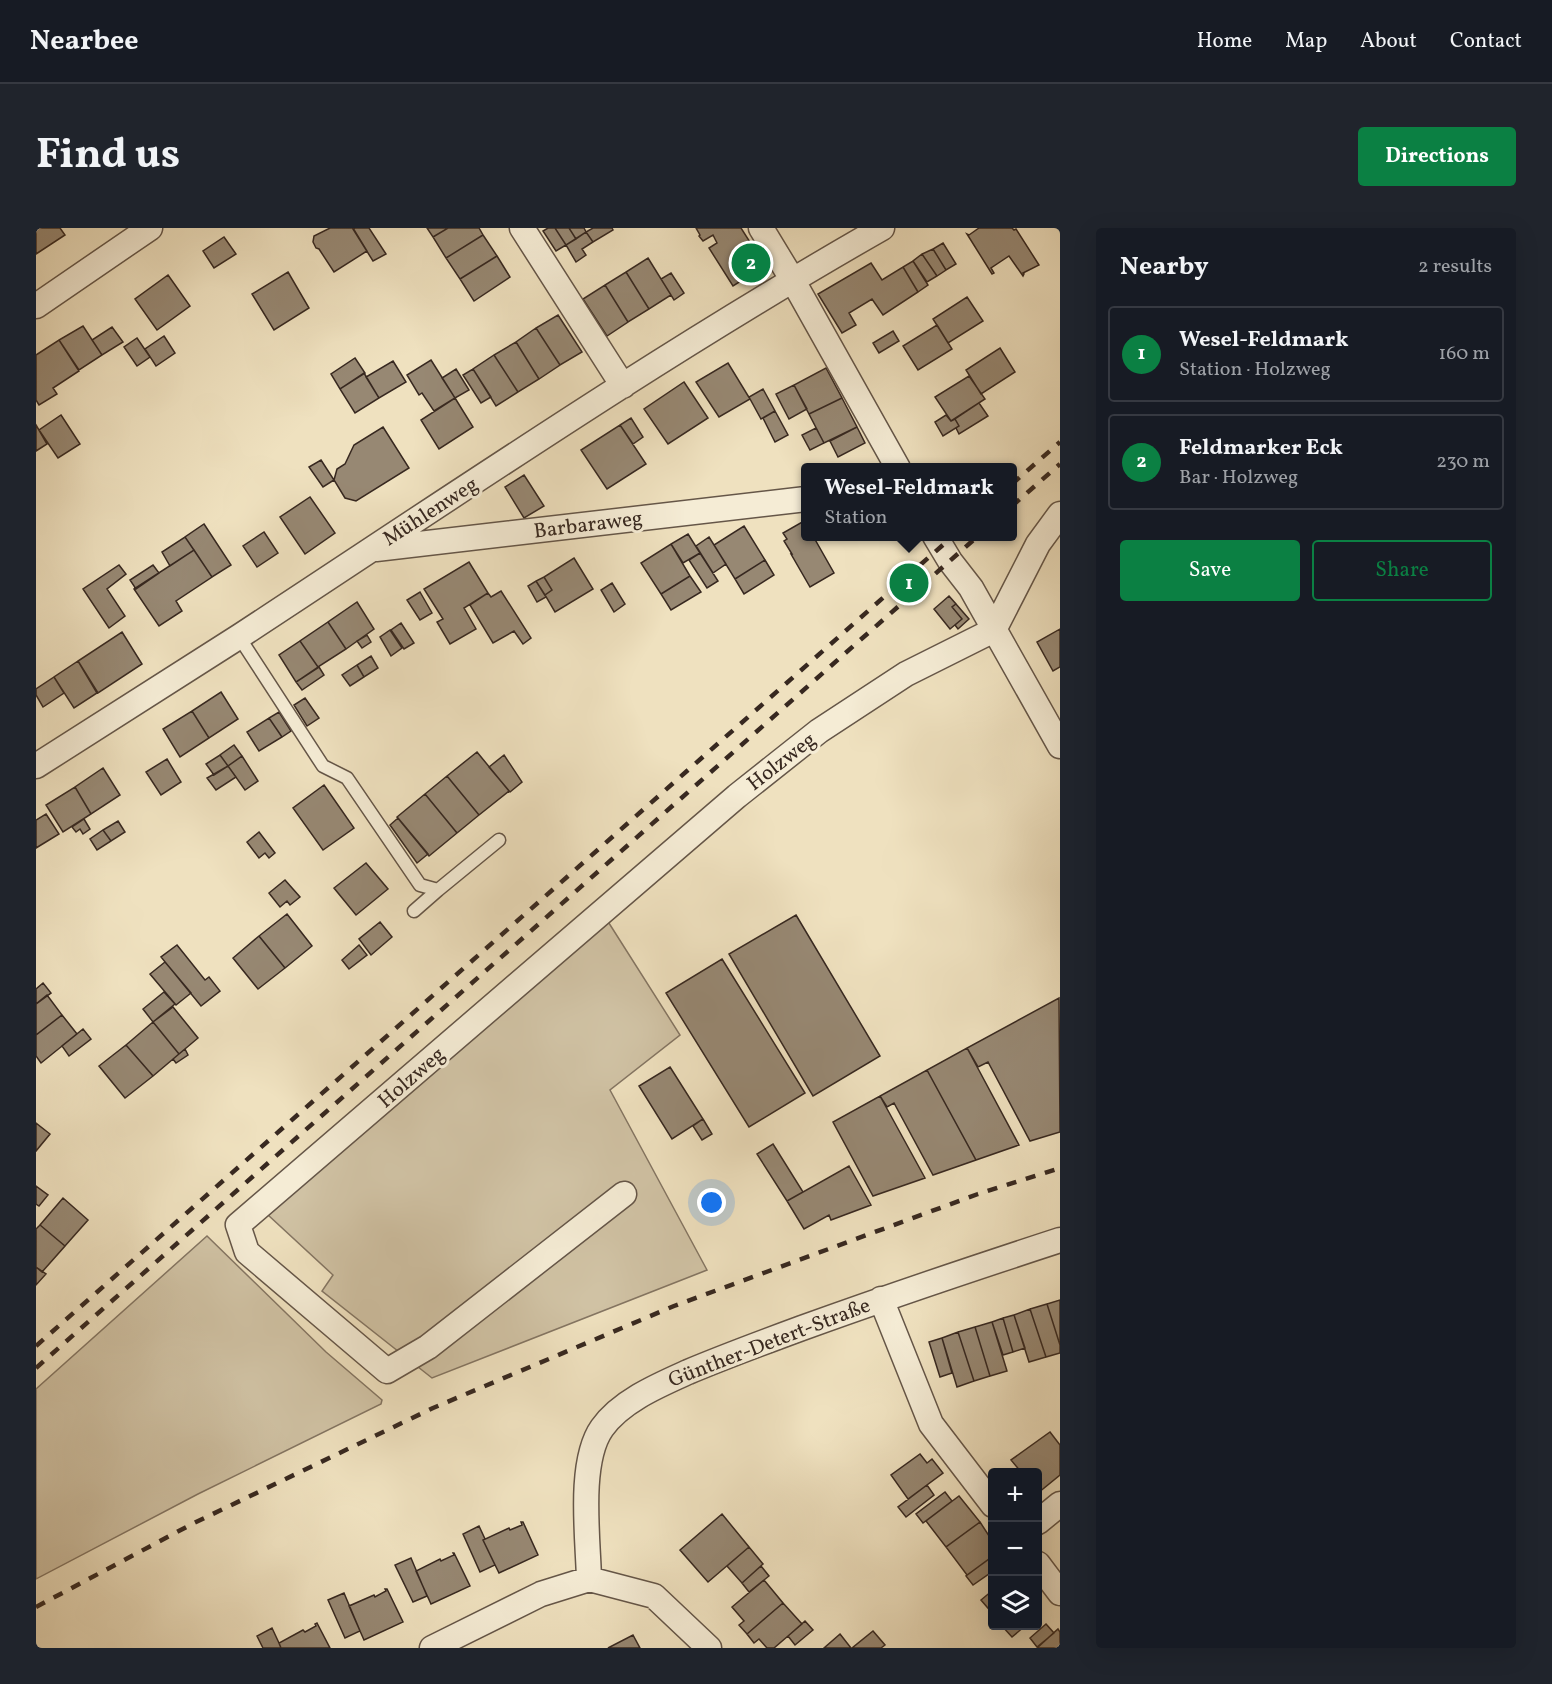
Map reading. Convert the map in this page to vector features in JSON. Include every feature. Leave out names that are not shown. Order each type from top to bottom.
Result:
[{"type":"street","points":[[36,306],[150,228]]},
{"type":"street","points":[[522,228],[623,386]]},
{"type":"street","points":[[761,228],[895,463]]},
{"type":"street","name":"Mühlenweg","points":[[36,766],[623,386],[792,279],[882,228]]},
{"type":"street","name":"Barbaraweg","points":[[371,549],[801,500]]},
{"type":"street","points":[[994,630],[1038,544],[1060,514]]},
{"type":"street","points":[[938,541],[971,588],[1060,746]]},
{"type":"street","name":"Holzweg","points":[[624,1194],[428,1347],[387,1371],[247,1252],[238,1225],[737,796],[819,731],[906,674],[994,630]]},
{"type":"street","name":"Günther-Detert-Straße","points":[[589,1580],[586,1485],[589,1462],[601,1429],[611,1417],[634,1400],[658,1385],[710,1363],[881,1299],[1060,1240]]},
{"type":"street","points":[[881,1299],[931,1424],[988,1498]]},
{"type":"street","points":[[1042,1519],[1060,1504]]},
{"type":"street","points":[[1042,1569],[1060,1593]]},
{"type":"street","points":[[432,1648],[542,1594],[589,1580],[654,1596],[709,1648]]},
{"type":"lane","points":[[238,637],[323,766],[347,778],[420,885],[438,890]]},
{"type":"lane","points":[[414,911],[499,840]]},
{"type":"shaded area","points":[[607,920],[680,1035],[610,1090],[707,1270],[432,1378],[322,1291],[333,1275],[267,1214]]},
{"type":"shaded area","points":[[207,1236],[326,1352],[382,1400],[381,1404],[198,1494],[36,1579],[36,1389]]},
{"type":"building","points":[[36,228],[60,228],[65,235],[36,254]]},
{"type":"building","points":[[330,228],[353,228],[367,251],[334,272],[313,242],[314,236]]},
{"type":"building","points":[[369,228],[386,254],[373,261],[353,229]]},
{"type":"building","points":[[427,228],[448,228],[433,237]]},
{"type":"building","points":[[448,228],[479,228],[483,235],[446,258],[433,237]]},
{"type":"building","points":[[555,228],[566,245],[556,251],[543,231]]},
{"type":"building","points":[[555,228],[569,228],[576,239],[566,245]]},
{"type":"building","points":[[569,228],[584,228],[586,232],[576,239]]},
{"type":"building","points":[[593,228],[612,228],[613,230],[593,242],[586,232]]},
{"type":"building","points":[[696,228],[741,228],[762,261],[760,269],[733,286],[709,248],[717,243],[713,235],[703,241]]},
{"type":"building","points":[[979,228],[1016,229],[1039,265],[1023,273],[1023,276],[1009,256],[991,268],[994,273],[992,274],[967,234]]},
{"type":"building","points":[[586,232],[593,242],[582,249],[586,255],[576,262],[566,245]]},
{"type":"building","points":[[483,235],[497,256],[460,279],[446,258]]},
{"type":"building","points":[[224,237],[236,254],[214,268],[203,251]]},
{"type":"building","points":[[943,243],[956,264],[946,270],[933,249]]},
{"type":"building","points":[[933,249],[946,270],[937,276],[922,254]]},
{"type":"building","points":[[922,254],[937,276],[927,282],[913,261]]},
{"type":"building","points":[[497,256],[510,277],[474,301],[460,279]]},
{"type":"building","points":[[648,258],[671,295],[649,309],[626,272]]},
{"type":"building","points":[[913,261],[928,285],[918,292],[903,267]]},
{"type":"building","points":[[871,263],[882,280],[903,267],[918,292],[883,315],[872,299],[849,313],[856,325],[842,333],[818,294]]},
{"type":"building","points":[[288,272],[309,308],[274,330],[252,294]]},
{"type":"building","points":[[626,272],[649,309],[628,322],[605,285]]},
{"type":"building","points":[[671,273],[684,293],[674,300],[661,279]]},
{"type":"building","points":[[168,275],[190,306],[157,330],[135,299]]},
{"type":"building","points":[[605,285],[628,322],[607,336],[583,299]]},
{"type":"building","points":[[967,297],[983,321],[948,343],[933,319]]},
{"type":"building","points":[[558,315],[582,352],[560,365],[536,328]]},
{"type":"building","points":[[937,325],[952,349],[918,370],[903,346]]},
{"type":"building","points":[[83,326],[102,355],[79,370],[59,340]]},
{"type":"building","points":[[112,327],[123,342],[102,355],[92,340]]},
{"type":"building","points":[[536,328],[560,365],[539,379],[516,342]]},
{"type":"building","points":[[893,331],[899,341],[879,353],[873,343]]},
{"type":"building","points":[[164,336],[175,353],[156,366],[145,349]]},
{"type":"building","points":[[137,338],[150,357],[137,366],[124,347]]},
{"type":"building","points":[[59,340],[79,371],[53,388],[57,394],[39,405],[36,400],[36,355]]},
{"type":"building","points":[[516,342],[539,379],[518,392],[494,355]]},
{"type":"building","points":[[1000,348],[1015,372],[981,394],[966,370]]},
{"type":"building","points":[[494,355],[518,392],[496,406],[473,369]]},
{"type":"building","points":[[355,358],[365,373],[340,389],[331,374]]},
{"type":"building","points":[[431,360],[455,398],[434,411],[422,393],[419,395],[407,375]]},
{"type":"building","points":[[393,361],[406,382],[379,398],[366,377]]},
{"type":"building","points":[[728,363],[750,399],[719,417],[696,382]]},
{"type":"building","points":[[826,368],[842,398],[809,414],[794,385]]},
{"type":"building","points":[[456,369],[469,390],[455,398],[442,378]]},
{"type":"building","points":[[473,369],[491,397],[481,403],[463,375]]},
{"type":"building","points":[[364,373],[379,398],[355,413],[340,389]]},
{"type":"building","points":[[969,376],[985,399],[951,421],[935,397]]},
{"type":"building","points":[[684,382],[708,418],[668,444],[644,409]]},
{"type":"building","points":[[794,385],[807,409],[789,419],[776,394]]},
{"type":"building","points":[[763,389],[775,411],[761,419],[749,397]]},
{"type":"building","points":[[455,398],[473,427],[439,449],[421,420]]},
{"type":"building","points":[[842,398],[857,427],[824,443],[809,414]]},
{"type":"building","points":[[979,403],[988,416],[959,434],[956,428],[959,426],[955,419]]},
{"type":"building","points":[[775,411],[788,435],[775,442],[763,418]]},
{"type":"building","points":[[61,415],[80,444],[58,458],[39,430]]},
{"type":"building","points":[[946,415],[951,421],[955,419],[959,426],[943,436],[935,422]]},
{"type":"building","points":[[631,418],[643,437],[633,444],[620,425]]},
{"type":"building","points":[[36,425],[47,444],[36,451]]},
{"type":"building","points":[[620,425],[646,464],[607,489],[581,450]]},
{"type":"building","points":[[383,427],[409,468],[356,501],[345,498],[334,480],[337,469],[345,464],[354,445]]},
{"type":"building","points":[[857,427],[865,443],[838,457],[830,441]]},
{"type":"building","points":[[816,428],[824,443],[810,450],[802,435]]},
{"type":"building","points":[[321,460],[334,480],[323,487],[309,467]]},
{"type":"building","points":[[524,475],[544,506],[524,518],[505,487]]},
{"type":"building","points":[[310,497],[335,533],[305,554],[280,517]]},
{"type":"building","points":[[801,523],[801,541],[816,541],[834,573],[810,587],[784,541],[787,539],[783,533]]},
{"type":"building","points":[[204,524],[231,565],[212,577],[185,537]]},
{"type":"building","points":[[744,526],[765,560],[735,579],[714,545]]},
{"type":"building","points":[[264,532],[278,553],[257,567],[243,546]]},
{"type":"building","points":[[688,534],[700,553],[683,563],[671,544]]},
{"type":"building","points":[[185,537],[194,550],[170,566],[162,552]]},
{"type":"building","points":[[709,537],[726,564],[713,573],[696,546]]},
{"type":"building","points":[[671,544],[690,576],[661,594],[641,563]]},
{"type":"building","points":[[194,550],[212,577],[176,601],[182,611],[159,626],[134,589]]},
{"type":"building","points":[[700,553],[718,581],[707,588],[689,560]]},
{"type":"building","points":[[574,558],[593,589],[555,612],[545,595],[552,590],[544,577]]},
{"type":"building","points":[[765,560],[774,575],[744,594],[735,579]]},
{"type":"building","points":[[469,562],[488,593],[464,608],[476,629],[450,644],[437,622],[443,619],[424,589]]},
{"type":"building","points":[[119,565],[126,574],[107,589],[125,616],[109,628],[83,589]]},
{"type":"building","points":[[153,565],[159,573],[136,589],[130,580]]},
{"type":"building","points":[[690,576],[701,592],[671,610],[661,594]]},
{"type":"building","points":[[544,577],[552,590],[545,595],[536,581]]},
{"type":"building","points":[[536,581],[546,597],[537,602],[528,586]]},
{"type":"building","points":[[612,583],[625,604],[614,612],[601,590]]},
{"type":"building","points":[[501,591],[531,638],[523,644],[514,631],[493,643],[470,605],[488,593],[491,597]]},
{"type":"building","points":[[420,592],[432,613],[420,620],[407,600]]},
{"type":"building","points":[[949,596],[956,604],[952,607],[962,619],[950,629],[934,609]]},
{"type":"building","points":[[357,602],[374,629],[346,649],[328,622]]},
{"type":"building","points":[[956,604],[969,619],[958,629],[955,625],[962,619],[952,607]]},
{"type":"building","points":[[328,622],[346,649],[318,667],[300,641]]},
{"type":"building","points":[[401,623],[414,643],[404,649],[391,630]]},
{"type":"building","points":[[1060,629],[1060,667],[1053,671],[1037,642]]},
{"type":"building","points":[[390,630],[402,648],[391,656],[380,637]]},
{"type":"building","points":[[122,632],[142,664],[98,693],[78,661]]},
{"type":"building","points":[[367,635],[371,642],[362,648],[357,641]]},
{"type":"building","points":[[300,641],[318,667],[296,682],[279,655]]},
{"type":"building","points":[[371,656],[378,668],[364,677],[357,665]]},
{"type":"building","points":[[78,661],[97,693],[74,708],[54,677]]},
{"type":"building","points":[[357,665],[364,677],[350,686],[342,675]]},
{"type":"building","points":[[319,667],[324,675],[302,690],[296,682]]},
{"type":"building","points":[[54,677],[64,693],[43,707],[36,695],[36,689]]},
{"type":"building","points":[[221,692],[238,719],[209,738],[192,711]]},
{"type":"building","points":[[305,698],[319,718],[307,726],[294,705]]},
{"type":"building","points":[[192,711],[209,738],[180,757],[163,729]]},
{"type":"building","points":[[279,712],[291,731],[282,737],[269,718]]},
{"type":"building","points":[[269,718],[282,737],[259,751],[247,732]]},
{"type":"building","points":[[234,745],[242,756],[228,766],[220,755]]},
{"type":"building","points":[[477,752],[509,791],[479,815],[447,776]]},
{"type":"building","points":[[220,755],[228,766],[214,775],[206,764]]},
{"type":"building","points":[[504,755],[522,782],[510,792],[489,767]]},
{"type":"building","points":[[242,756],[258,781],[245,790],[228,766]]},
{"type":"building","points":[[167,759],[181,782],[161,795],[146,772]]},
{"type":"building","points":[[228,766],[236,777],[216,790],[207,778]]},
{"type":"building","points":[[103,768],[120,795],[91,814],[75,787]]},
{"type":"building","points":[[447,776],[479,815],[457,833],[425,794]]},
{"type":"building","points":[[324,785],[354,828],[323,850],[293,808]]},
{"type":"building","points":[[75,787],[91,814],[63,832],[46,805]]},
{"type":"building","points":[[425,794],[457,833],[429,856],[397,817]]},
{"type":"building","points":[[46,814],[59,834],[36,848],[36,820]]},
{"type":"building","points":[[398,818],[428,854],[417,863],[390,825]]},
{"type":"building","points":[[84,819],[90,829],[83,834],[80,829],[76,832],[72,827]]},
{"type":"building","points":[[118,821],[125,832],[111,841],[103,830]]},
{"type":"building","points":[[103,830],[111,841],[97,850],[90,839]]},
{"type":"building","points":[[259,832],[275,853],[269,858],[265,853],[259,858],[247,842]]},
{"type":"building","points":[[366,863],[388,889],[356,915],[334,888]]},
{"type":"building","points":[[285,880],[300,897],[290,905],[287,901],[280,907],[269,893]]},
{"type":"building","points":[[287,914],[312,946],[285,968],[259,936]]},
{"type":"building","points":[[796,915],[880,1056],[813,1096],[729,954]]},
{"type":"building","points":[[380,922],[392,937],[371,955],[359,939]]},
{"type":"building","points":[[259,936],[285,968],[258,989],[233,958]]},
{"type":"building","points":[[177,945],[205,980],[209,977],[220,991],[201,1006],[161,957]]},
{"type":"building","points":[[359,945],[367,955],[349,969],[342,960]]},
{"type":"building","points":[[722,959],[805,1093],[749,1127],[666,993]]},
{"type":"building","points":[[165,962],[191,993],[176,1005],[150,974]]},
{"type":"building","points":[[43,983],[51,993],[36,1004],[36,989]]},
{"type":"building","points":[[164,992],[175,1004],[153,1022],[143,1009]]},
{"type":"building","points":[[47,995],[62,1015],[36,1035],[36,1004]]},
{"type":"building","points":[[1059,998],[1060,1132],[1030,1141],[988,1062],[978,1067],[967,1048]]},
{"type":"building","points":[[173,1007],[198,1038],[179,1054],[153,1022]]},
{"type":"building","points":[[62,1015],[77,1034],[41,1063],[36,1056],[36,1035]]},
{"type":"building","points":[[153,1022],[179,1054],[153,1076],[126,1045]]},
{"type":"building","points":[[83,1029],[91,1039],[69,1056],[62,1046]]},
{"type":"building","points":[[126,1045],[153,1076],[125,1098],[99,1066]]},
{"type":"building","points":[[967,1048],[1019,1145],[976,1160],[927,1070]]},
{"type":"building","points":[[185,1049],[188,1055],[176,1063],[173,1059]]},
{"type":"building","points":[[670,1067],[703,1119],[672,1139],[639,1086]]},
{"type":"building","points":[[927,1070],[976,1160],[933,1175],[894,1103],[887,1107],[880,1096]]},
{"type":"building","points":[[880,1096],[925,1178],[873,1196],[833,1122]]},
{"type":"building","points":[[703,1119],[712,1134],[702,1140],[693,1126]]},
{"type":"building","points":[[36,1123],[50,1134],[36,1151]]},
{"type":"building","points":[[773,1144],[803,1192],[787,1201],[757,1154]]},
{"type":"building","points":[[849,1166],[871,1205],[831,1220],[829,1215],[804,1229],[787,1201]]},
{"type":"building","points":[[36,1186],[48,1195],[39,1206],[36,1204]]},
{"type":"building","points":[[63,1198],[88,1220],[65,1246],[40,1225]]},
{"type":"building","points":[[40,1225],[65,1246],[42,1272],[36,1267],[36,1229]]},
{"type":"building","points":[[36,1267],[46,1274],[36,1285]]},
{"type":"building","points":[[1060,1300],[1060,1345],[1047,1304]]},
{"type":"building","points":[[1047,1304],[1060,1345],[1060,1353],[1046,1357],[1030,1309]]},
{"type":"building","points":[[1030,1309],[1046,1357],[1029,1362],[1014,1315]]},
{"type":"building","points":[[1014,1315],[1025,1348],[1013,1352],[1003,1318]]},
{"type":"building","points":[[1003,1318],[1013,1352],[1003,1355],[992,1322]]},
{"type":"building","points":[[992,1322],[1007,1371],[990,1376],[975,1327]]},
{"type":"building","points":[[975,1327],[990,1376],[974,1381],[958,1332]]},
{"type":"building","points":[[958,1332],[974,1381],[957,1387],[942,1338]]},
{"type":"building","points":[[942,1338],[952,1373],[940,1377],[929,1342]]},
{"type":"building","points":[[1050,1432],[1060,1445],[1060,1475],[1042,1490],[1042,1468],[1018,1468],[1011,1460]]},
{"type":"building","points":[[920,1454],[927,1463],[932,1459],[943,1473],[908,1499],[891,1475]]},
{"type":"building","points":[[927,1485],[934,1495],[906,1517],[898,1507]]},
{"type":"building","points":[[945,1492],[952,1501],[923,1523],[916,1514]]},
{"type":"building","points":[[959,1496],[980,1522],[946,1547],[926,1521]]},
{"type":"building","points":[[722,1514],[749,1547],[708,1582],[680,1550]]},
{"type":"building","points":[[521,1522],[538,1555],[499,1573],[483,1540],[509,1528],[510,1530],[522,1525]]},
{"type":"building","points":[[980,1522],[988,1534],[988,1560],[967,1575],[946,1547]]},
{"type":"building","points":[[479,1526],[495,1565],[480,1572],[463,1534]]},
{"type":"building","points":[[749,1547],[763,1564],[742,1583],[727,1566]]},
{"type":"building","points":[[453,1553],[470,1586],[431,1604],[416,1571],[454,1555]]},
{"type":"building","points":[[411,1558],[427,1596],[413,1602],[395,1565]]},
{"type":"building","points":[[988,1560],[988,1574],[973,1585],[966,1576]]},
{"type":"building","points":[[761,1566],[769,1576],[749,1592],[742,1583]]},
{"type":"building","points":[[764,1580],[783,1603],[747,1634],[739,1625],[744,1621],[732,1607]]},
{"type":"building","points":[[385,1589],[403,1622],[364,1640],[349,1606],[374,1595],[375,1597],[386,1591]]},
{"type":"building","points":[[344,1593],[360,1631],[345,1638],[328,1600]]},
{"type":"building","points":[[988,1594],[988,1608],[981,1600]]},
{"type":"building","points":[[783,1603],[802,1624],[774,1648],[767,1648],[759,1639],[754,1643],[747,1634]]},
{"type":"building","points":[[805,1621],[813,1630],[795,1645],[788,1636]]},
{"type":"building","points":[[317,1623],[330,1648],[281,1648],[279,1643],[303,1630],[305,1632]]},
{"type":"building","points":[[1046,1624],[1054,1633],[1037,1647],[1030,1638],[1042,1630]]},
{"type":"building","points":[[272,1628],[281,1648],[263,1648],[257,1636]]},
{"type":"building","points":[[1058,1629],[1060,1648],[1037,1648]]},
{"type":"building","points":[[1006,1630],[1020,1630],[1012,1637]]},
{"type":"building","points":[[873,1631],[885,1645],[881,1648],[852,1648]]},
{"type":"building","points":[[840,1634],[851,1648],[824,1648]]},
{"type":"building","points":[[633,1635],[640,1648],[608,1648]]},
{"type":"railway","points":[[1017,480],[1060,442]]},
{"type":"railway","points":[[1017,502],[1060,464]]},
{"type":"railway","points":[[36,1346],[947,541]]},
{"type":"railway","points":[[36,1368],[972,541]]},
{"type":"railway","points":[[36,1607],[192,1524],[433,1408],[674,1306],[978,1194],[1060,1168]]},
{"type":"place","name":"Feldmarker Eck","points":[[751,263]]},
{"type":"place","name":"Wesel-Feldmark","points":[[909,583]]}]
